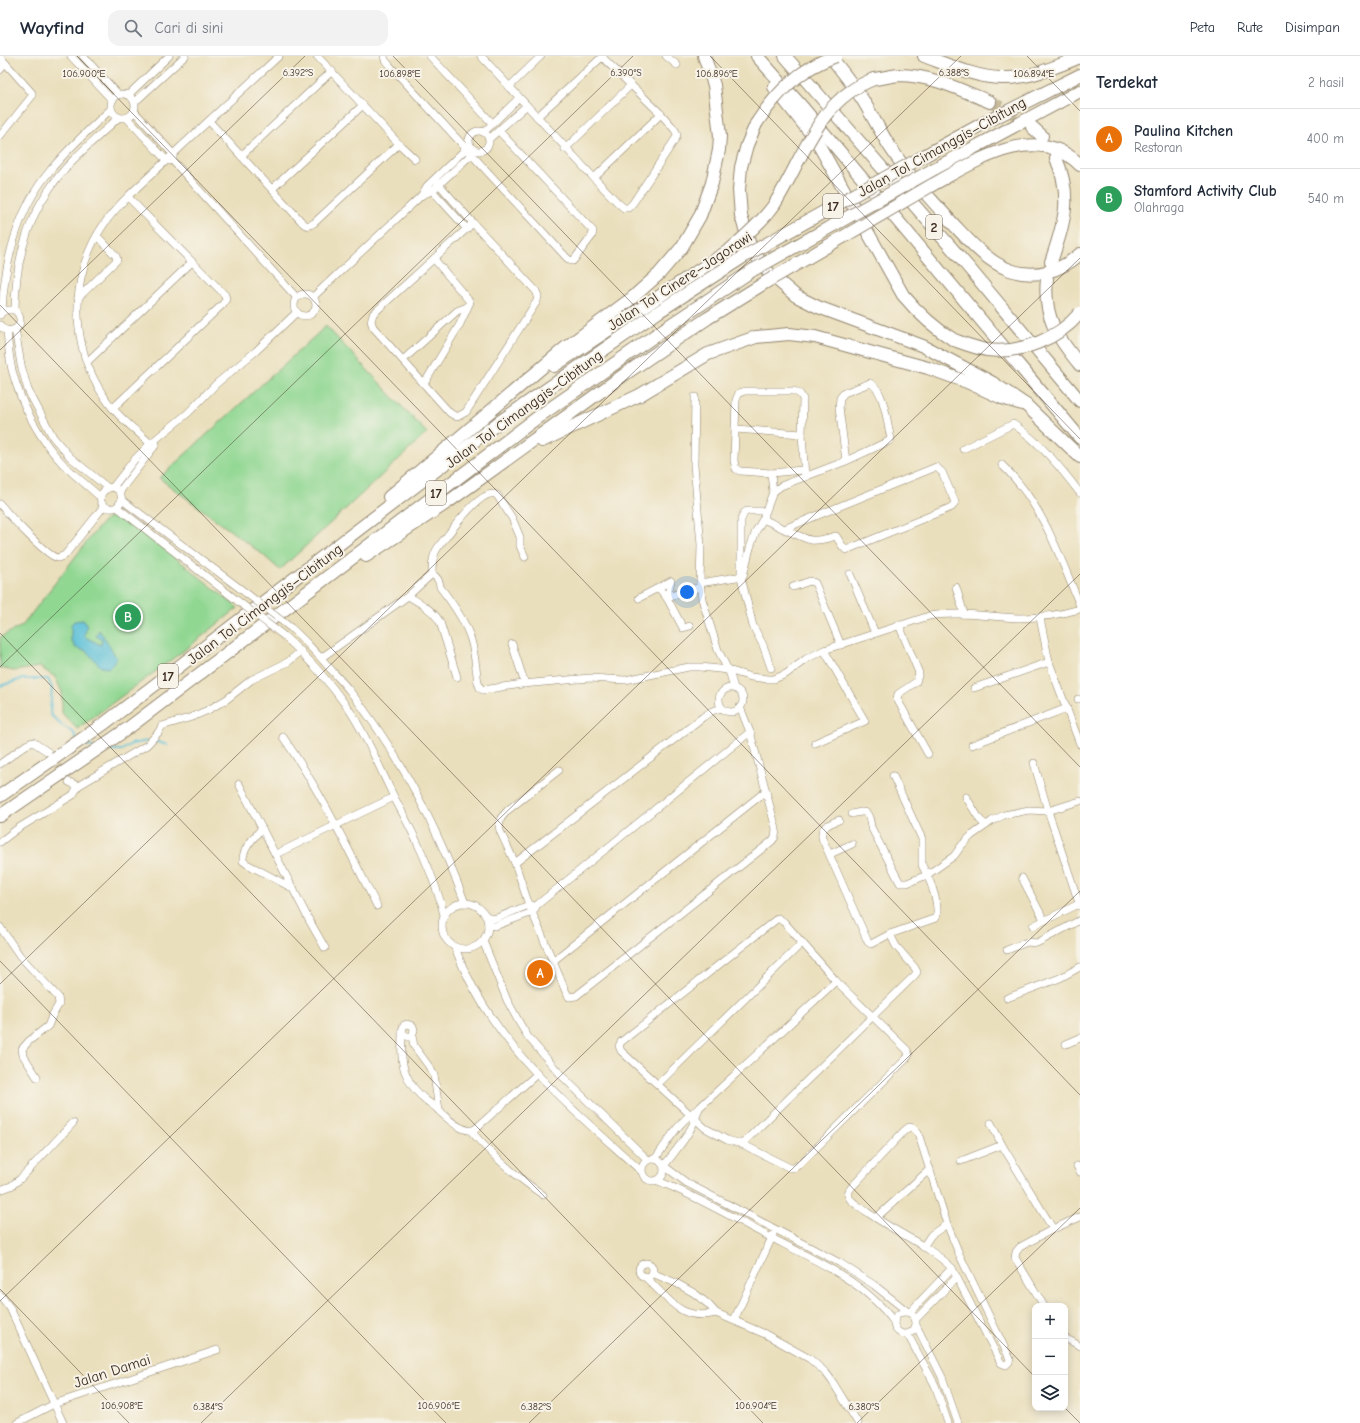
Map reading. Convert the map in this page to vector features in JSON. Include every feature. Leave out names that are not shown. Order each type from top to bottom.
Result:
[{"type":"highway","points":[[286,585],[565,348],[632,298],[659,274],[682,248],[700,216],[712,183],[719,150],[720,136],[714,85],[704,56]]},
{"type":"highway","points":[[754,56],[761,70],[816,140],[903,295],[927,321],[954,340],[987,350],[1004,350],[1025,347],[1045,340],[1060,331],[1080,313]]},
{"type":"highway","name":"2","points":[[757,56],[804,109],[1080,438]]},
{"type":"highway","name":"2","points":[[785,56],[969,268],[1080,401]]},
{"type":"highway","points":[[830,56],[857,91],[890,147],[907,170],[952,222],[986,256],[1010,270],[1039,274],[1048,272],[1066,264],[1080,254]]},
{"type":"highway","points":[[836,56],[822,60],[785,87],[770,104],[756,124],[747,145],[741,167],[739,190],[741,216],[748,242],[752,250],[769,273],[796,296],[818,307],[923,346],[993,383],[1026,405],[1080,457]]},
{"type":"highway","points":[[924,56],[979,75],[1000,78],[1034,74],[1080,57]]},
{"type":"highway","points":[[938,56],[979,75]]},
{"type":"highway","points":[[508,396],[731,249],[758,225],[773,206],[820,121],[834,104],[846,93],[860,84],[874,79],[898,75],[921,77],[945,83],[990,102]]},
{"type":"highway","name":"Jalan Tol Cinere–Jagorawi","points":[[286,585],[498,423],[658,312],[743,257],[982,124],[1080,75]]},
{"type":"highway","name":"Jalan Tol Cimanggis–Cibitung","points":[[0,816],[127,728],[538,417],[670,325],[753,270],[934,169],[1080,91]]},
{"type":"highway","points":[[1032,127],[1042,136]]},
{"type":"highway","points":[[282,611],[448,502],[625,374],[708,318],[766,282],[932,185],[986,156],[1007,148],[1019,146],[1046,146],[1056,149],[1067,154],[1080,165]]},
{"type":"highway","points":[[1051,262],[1061,231],[1066,197],[1062,172],[1056,158]]},
{"type":"highway","points":[[1047,279],[1047,306],[1051,322],[1060,340],[1080,365]]},
{"type":"highway","points":[[514,454],[640,395],[708,354],[756,337],[788,334],[815,337],[928,368],[967,382],[1002,398],[1026,405]]},
{"type":"highway","name":"Jalan Tol Cimanggis–Cibitung","points":[[0,796],[105,723],[286,585]]},
{"type":"street","points":[[71,56],[112,100]]},
{"type":"street","points":[[83,56],[119,95]]},
{"type":"street","points":[[128,95],[169,56]]},
{"type":"street","points":[[134,102],[185,56]]},
{"type":"street","points":[[152,446],[128,425],[112,408],[96,384],[87,362],[79,332],[78,298],[82,272],[86,259],[97,236],[105,224],[128,197],[171,159],[209,121],[279,56]]},
{"type":"street","points":[[317,56],[399,144],[415,159]]},
{"type":"street","points":[[384,56],[384,60],[468,147],[567,258],[571,261],[575,260],[592,236],[593,231],[499,131]]},
{"type":"street","points":[[430,56],[492,123]]},
{"type":"street","points":[[481,56],[565,149],[621,206],[628,208],[630,206],[676,138],[675,130],[661,114],[602,57],[537,117]]},
{"type":"street","points":[[509,87],[541,56]]},
{"type":"street","points":[[666,56],[677,65]]},
{"type":"street","points":[[0,57],[32,93],[32,96],[0,136]]},
{"type":"street","points":[[0,70],[5,63]]},
{"type":"street","points":[[241,156],[332,71]]},
{"type":"street","points":[[565,149],[631,85]]},
{"type":"street","points":[[118,118],[111,109],[112,100],[119,95],[128,95],[134,102],[134,111],[171,159],[297,298]]},
{"type":"street","points":[[484,132],[519,98]]},
{"type":"street","points":[[272,189],[363,105]]},
{"type":"street","points":[[489,139],[526,106]]},
{"type":"street","points":[[1,314],[4,283],[13,247],[23,216],[38,187],[61,158],[111,109]]},
{"type":"street","points":[[127,118],[134,111]]},
{"type":"street","points":[[594,178],[661,114]]},
{"type":"street","points":[[0,325],[2,328],[7,330],[15,329],[19,325],[19,314],[15,310],[15,287],[20,260],[31,225],[43,199],[61,174],[118,118],[127,118],[171,159]]},
{"type":"street","points":[[209,121],[272,189],[300,222],[307,226],[310,226],[399,144]]},
{"type":"street","points":[[313,297],[437,181],[468,147],[468,140],[474,132],[484,132],[489,139],[489,144],[486,149],[481,152],[473,153],[437,181]]},
{"type":"street","points":[[437,181],[473,223],[536,291],[538,296],[537,301],[466,412],[457,417],[450,413],[373,327],[371,318],[373,314],[473,223]]},
{"type":"street","points":[[430,188],[467,229]]},
{"type":"street","points":[[112,408],[225,302],[226,299],[225,295],[128,197]]},
{"type":"street","points":[[78,298],[117,260],[116,256],[97,236]]},
{"type":"street","points":[[424,384],[460,324],[470,302],[434,259]]},
{"type":"street","points":[[87,362],[192,262]]},
{"type":"street","points":[[305,294],[313,297],[316,305],[312,313],[303,315],[298,312],[295,305],[297,298],[305,294]]},
{"type":"street","points":[[403,360],[457,311],[467,307]]},
{"type":"street","points":[[1,314],[6,310],[15,310]]},
{"type":"street","points":[[298,312],[256,351],[216,384],[188,413],[160,436],[120,491],[122,500],[291,628],[304,639],[337,676],[359,703],[416,790],[446,852],[465,903]]},
{"type":"street","points":[[15,329],[21,365],[28,390],[53,436],[70,457],[110,487],[120,491]]},
{"type":"street","points":[[7,330],[12,369],[20,395],[31,419],[46,442],[63,464],[100,497],[104,506],[110,509],[117,507],[122,500]]},
{"type":"street","points":[[773,492],[804,473],[846,461],[887,442],[890,439],[881,398],[876,388],[870,383],[844,393],[840,398],[839,407],[846,461]]},
{"type":"street","points":[[740,392],[794,392],[800,394],[802,399],[804,473],[770,473],[740,471],[736,469],[734,461],[736,400],[740,392]]},
{"type":"street","points":[[695,397],[694,465],[701,545],[700,585],[702,599],[718,650],[728,670],[734,688]]},
{"type":"street","points":[[963,449],[1013,424],[1055,461],[1080,493]]},
{"type":"street","points":[[735,429],[802,434]]},
{"type":"street","points":[[100,497],[103,491],[110,487],[134,460],[152,446]]},
{"type":"street","points":[[1002,465],[1020,484],[1041,515],[1058,551],[1080,606]]},
{"type":"street","points":[[771,668],[763,645],[753,626],[741,577],[742,520],[747,511],[764,515],[784,529],[811,540],[836,536],[844,549],[848,549],[952,507],[955,502],[942,472],[936,467],[784,529]]},
{"type":"street","points":[[667,597],[700,585],[741,577],[744,574],[756,530],[773,492],[770,473]]},
{"type":"street","points":[[525,557],[520,546],[520,537],[512,518],[497,494],[492,493],[466,512],[435,551],[432,560],[432,574],[440,583],[440,587],[453,606],[472,642],[480,688],[485,690],[525,684],[590,678],[625,680],[689,667],[728,670],[751,677],[768,680],[783,676],[806,659],[824,650],[929,616],[964,614],[1040,618],[1056,616],[1080,609]]},
{"type":"street","points":[[1,506],[52,556],[58,558],[65,555],[104,506]]},
{"type":"street","points":[[117,507],[284,636],[301,651],[324,677],[350,711],[405,817],[426,863],[438,893],[444,914],[441,927],[443,935],[448,942],[455,948],[462,950],[477,946],[483,941],[487,933],[488,925],[485,915]]},
{"type":"street","points":[[321,658],[408,596],[432,574]]},
{"type":"street","points":[[850,574],[875,633]]},
{"type":"street","points":[[639,598],[671,581],[667,597]]},
{"type":"street","points":[[793,587],[810,581],[815,583],[841,645]]},
{"type":"street","points":[[658,587],[667,597],[682,628],[690,626]]},
{"type":"street","points":[[956,587],[964,614]]},
{"type":"street","points":[[408,596],[426,607],[437,617],[440,622],[457,677]]},
{"type":"street","points":[[1040,618],[1049,662],[1080,744]]},
{"type":"street","points":[[898,625],[919,673],[916,682],[898,694],[897,699],[928,754]]},
{"type":"street","points":[[512,644],[525,684]]},
{"type":"street","points":[[815,743],[865,721],[824,650]]},
{"type":"street","points":[[0,842],[17,829],[73,795],[78,786],[147,745],[162,726],[192,717],[227,699],[251,680],[288,662],[301,651]]},
{"type":"street","points":[[974,688],[1049,662]]},
{"type":"street","points":[[515,863],[703,717],[712,711],[722,708],[729,711],[737,710],[742,704],[741,692],[734,688],[726,689],[720,696],[720,704],[722,708]]},
{"type":"street","points":[[559,770],[512,806],[501,818],[499,826],[533,907],[553,961],[568,995],[572,998],[772,841],[775,837],[776,829],[766,791],[750,732],[740,707]]},
{"type":"street","points":[[972,745],[1067,708]]},
{"type":"street","points":[[488,925],[495,926],[533,907],[750,732]]},
{"type":"street","points":[[283,736],[336,824],[377,906]]},
{"type":"street","points":[[0,764],[26,745],[33,742],[48,752]]},
{"type":"street","points":[[1033,926],[1079,905],[1034,763]]},
{"type":"street","points":[[839,820],[828,825],[821,832],[822,838],[868,942],[871,944],[890,934],[936,918],[936,904],[931,883],[922,865],[922,838],[893,776]]},
{"type":"street","points":[[69,782],[78,786]]},
{"type":"street","points":[[239,784],[325,948]]},
{"type":"street","points":[[553,961],[766,791]]},
{"type":"street","points":[[276,854],[394,797]]},
{"type":"street","points":[[966,797],[980,820],[986,825]]},
{"type":"street","points":[[852,814],[863,811],[867,813],[871,827],[900,883],[907,883],[927,875],[954,856],[962,845],[986,825],[1004,816],[1011,813],[1034,810],[1048,811],[1080,801]]},
{"type":"street","points":[[262,828],[245,850],[243,860],[294,889]]},
{"type":"street","points":[[830,854],[852,844]]},
{"type":"street","points":[[1022,878],[1044,920]]},
{"type":"street","points":[[444,914],[452,906],[465,903],[474,905],[491,919],[533,907]]},
{"type":"street","points":[[778,918],[781,919],[836,981],[907,1050],[909,1054],[906,1059],[802,1162],[794,1168],[786,1167],[742,1144],[726,1140],[709,1131],[696,1121],[621,1051],[619,1046],[621,1042],[778,918]]},
{"type":"street","points":[[1007,950],[1027,942],[1037,942],[1080,920]]},
{"type":"street","points":[[0,927],[20,956],[58,998],[59,1004],[48,1026],[29,1040],[22,1049],[37,1077]]},
{"type":"street","points":[[742,1144],[914,977],[917,972],[915,968],[896,946],[890,934]]},
{"type":"street","points":[[483,941],[507,1000],[528,1037],[560,1075],[647,1159],[655,1159],[687,1183],[840,1263],[874,1285],[909,1312],[916,1323],[942,1377],[958,1423]]},
{"type":"street","points":[[658,1084],[802,943]]},
{"type":"street","points":[[455,948],[465,973],[490,1016],[513,1048],[552,1090],[641,1170],[642,1174],[647,1180],[652,1182],[658,1181],[684,1192],[826,1267],[856,1286],[884,1308],[894,1322],[895,1328],[899,1333],[905,1335],[908,1334]]},
{"type":"street","points":[[1007,998],[1060,978],[1080,967]]},
{"type":"street","points":[[655,1159],[669,1140],[674,1130],[689,1114],[699,1108],[836,981]]},
{"type":"street","points":[[439,1110],[434,1075],[414,1046],[412,1036],[414,1030],[410,1024],[404,1025],[402,1031],[403,1064],[408,1079],[420,1095],[439,1110],[444,1116],[464,1130],[475,1130],[536,1074]]},
{"type":"street","points":[[402,1031],[406,1036],[412,1036]]},
{"type":"street","points":[[1066,1044],[1080,1038]]},
{"type":"street","points":[[402,1048],[414,1046]]},
{"type":"street","points":[[658,1181],[663,1175],[664,1166],[696,1121],[699,1108]]},
{"type":"street","points":[[0,1190],[11,1186],[20,1179],[73,1123]]},
{"type":"street","points":[[991,1124],[1002,1145],[1053,1229]]},
{"type":"street","points":[[907,1128],[913,1128],[918,1133],[947,1224],[960,1256],[1009,1357],[1010,1360],[1006,1365],[1001,1363],[952,1268],[946,1262],[876,1218],[852,1201],[848,1194],[849,1191],[907,1128]]},
{"type":"street","points":[[471,1131],[490,1152],[515,1175],[543,1195]]},
{"type":"street","points":[[961,1161],[1002,1145]]},
{"type":"street","points":[[641,1170],[647,1159]]},
{"type":"street","points":[[876,1218],[930,1169]]},
{"type":"street","points":[[1042,1303],[1017,1261],[1015,1255],[1016,1252],[1020,1247],[1053,1229],[1080,1217]]},
{"type":"street","points":[[923,1247],[934,1232],[947,1224]]},
{"type":"street","points":[[734,1320],[776,1230]]},
{"type":"street","points":[[652,1273],[653,1268],[651,1264],[644,1263],[640,1269],[641,1273],[683,1312],[697,1315],[716,1313]]},
{"type":"street","points":[[894,1322],[895,1318],[899,1314],[909,1312],[952,1268]]},
{"type":"street","points":[[652,1273],[694,1293],[708,1304],[716,1313],[777,1340],[818,1365],[841,1393],[858,1423]]},
{"type":"street","points":[[644,1276],[649,1276],[652,1273]]},
{"type":"street","points":[[657,1287],[663,1277]]},
{"type":"street","points":[[908,1334],[957,1277]]},
{"type":"street","points":[[0,1295],[10,1308],[63,1423]]},
{"type":"street","points":[[908,1334],[935,1385],[948,1423]]},
{"type":"street","points":[[1067,1339],[1080,1346]]},
{"type":"street","name":"Jalan Damai","points":[[17,1423],[54,1404],[218,1350]]},
{"type":"green space","points":[[326,326],[427,433],[280,570],[262,554],[159,478]]},
{"type":"green space","points":[[115,515],[163,548],[238,608],[182,652],[77,729],[62,713],[62,692],[55,677],[40,667],[14,671],[0,668],[0,637],[22,626],[92,535],[104,521]]},
{"type":"water","points":[[83,620],[86,624],[86,631],[84,635],[101,645],[102,639],[96,636],[99,630],[117,659],[109,668],[101,667],[86,651],[76,648],[71,640],[71,625],[74,621]]},
{"type":"waterway","points":[[0,686],[22,679],[48,679],[52,688],[50,714],[60,724],[74,733],[76,739]]},
{"type":"waterway","points":[[104,750],[122,750],[131,744],[148,741]]},
{"type":"waterway","points":[[154,741],[168,745]]},
{"type":"waterway","points":[[83,744],[93,747]]},
{"type":"tunnel","points":[[990,102],[1017,115],[1032,127]]},
{"type":"tunnel","points":[[52,757],[69,782]]},
{"type":"place","name":"Stamford Activity Club","points":[[128,617]]},
{"type":"place","name":"Paulina Kitchen","points":[[540,973]]}]
